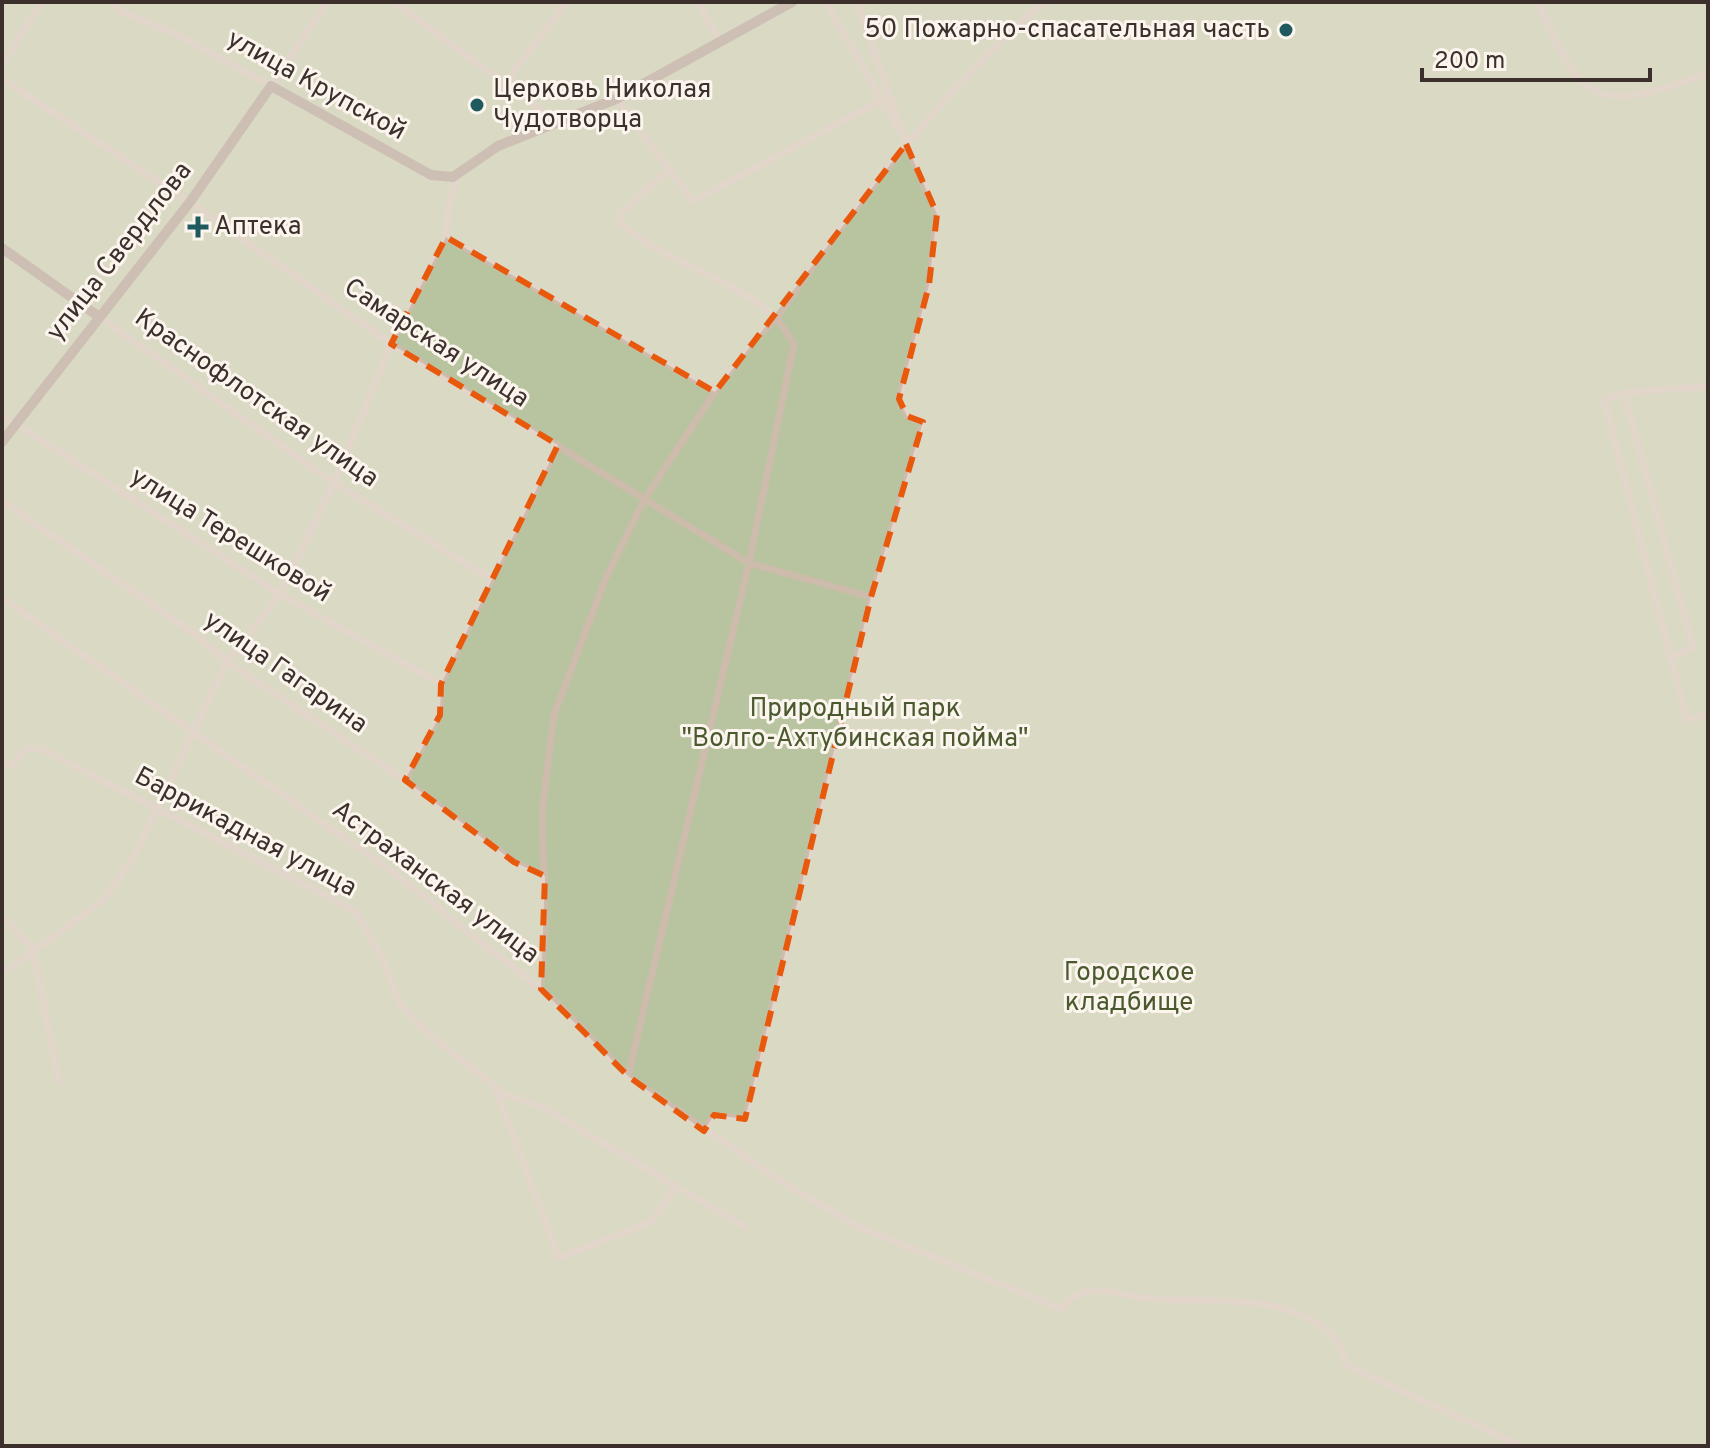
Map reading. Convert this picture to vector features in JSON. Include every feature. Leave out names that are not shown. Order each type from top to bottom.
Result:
[{"type":"street","points":[[2,64],[42,2]]},
{"type":"street","name":"улица Крупской","points":[[113,2],[120,11],[178,35],[431,175],[458,175]]},
{"type":"street","points":[[271,86],[327,2]]},
{"type":"street","points":[[394,2],[560,124]]},
{"type":"street","points":[[515,93],[511,75],[567,2]]},
{"type":"street","points":[[698,2],[719,40]]},
{"type":"street","points":[[2,974],[111,890],[132,860],[227,662],[280,594],[334,483],[391,344],[446,237],[449,204],[458,175],[498,146],[560,124],[616,99],[792,2]]},
{"type":"street","points":[[704,1131],[714,1115],[745,1119],[871,597],[923,422],[907,416],[899,399],[929,285],[937,214],[906,144],[826,2]]},
{"type":"street","points":[[857,2],[906,144]]},
{"type":"street","points":[[541,989],[545,876],[542,812],[554,715],[605,580],[644,500],[715,392],[755,339],[777,318],[906,144],[971,76],[995,44],[1044,2]]},
{"type":"street","points":[[1537,2],[1579,80],[1609,97],[1634,95],[1708,74]]},
{"type":"street","name":"Самарская улица","points":[[2,79],[190,202],[391,344],[749,563],[871,597]]},
{"type":"street","name":"улица Свердлова","points":[[2,442],[190,202],[271,86]]},
{"type":"street","points":[[616,99],[667,171],[693,201],[882,100]]},
{"type":"street","points":[[628,1076],[749,563],[794,344],[777,318],[705,272],[640,241],[620,223],[620,214],[667,171]]},
{"type":"street","points":[[446,237],[715,392]]},
{"type":"street","name":"Краснофлотская улица","points":[[2,248],[334,483],[490,578]]},
{"type":"street","points":[[1708,386],[1624,393],[1604,400],[1687,720],[1708,715]]},
{"type":"street","points":[[1624,393],[1693,647],[1670,658]]},
{"type":"street","name":"улица Терешковой","points":[[2,415],[280,594],[441,684]]},
{"type":"street","points":[[405,780],[440,715],[441,684],[490,578],[558,445]]},
{"type":"street","name":"улица Гагарина","points":[[2,501],[192,632],[227,662],[405,780],[514,862],[545,876]]},
{"type":"street","name":"Астраханская улица","points":[[2,598],[387,868],[541,989],[628,1076],[704,1131],[833,1213],[859,1227],[1062,1309],[1075,1296],[1098,1292],[1144,1298],[1254,1304],[1290,1312],[1320,1325],[1341,1344],[1346,1365],[1521,1446]]},
{"type":"street","name":"Баррикадная улица","points":[[2,766],[13,764],[26,749],[40,748],[355,911],[382,957],[408,1015],[504,1094],[542,1107],[745,1227]]},
{"type":"street","points":[[2,916],[33,949],[59,1082]]},
{"type":"street","points":[[493,1083],[559,1258],[651,1222],[676,1187]]},
{"type":"highlighted area","points":[[906,144],[937,214],[929,285],[899,399],[907,416],[923,422],[871,597],[745,1119],[714,1115],[704,1131],[628,1076],[541,989],[545,876],[514,862],[405,780],[440,715],[441,684],[558,445],[391,344],[446,237],[715,392]]},
{"type":"green space","name":"Природный парк \"Волго-Ахтубинская пойма\"","points":[[2,2],[1708,2],[1708,1446],[2,1446]]},
{"type":"place","name":"50 Пожарно-спасательная часть","points":[[1286,30]]},
{"type":"place","name":"Церковь Николая Чудотворца","points":[[477,105]]},
{"type":"place","name":"Аптека","points":[[198,227]]},
{"type":"park label","name":"Городское кладбище","points":[[1129,988]]}]
